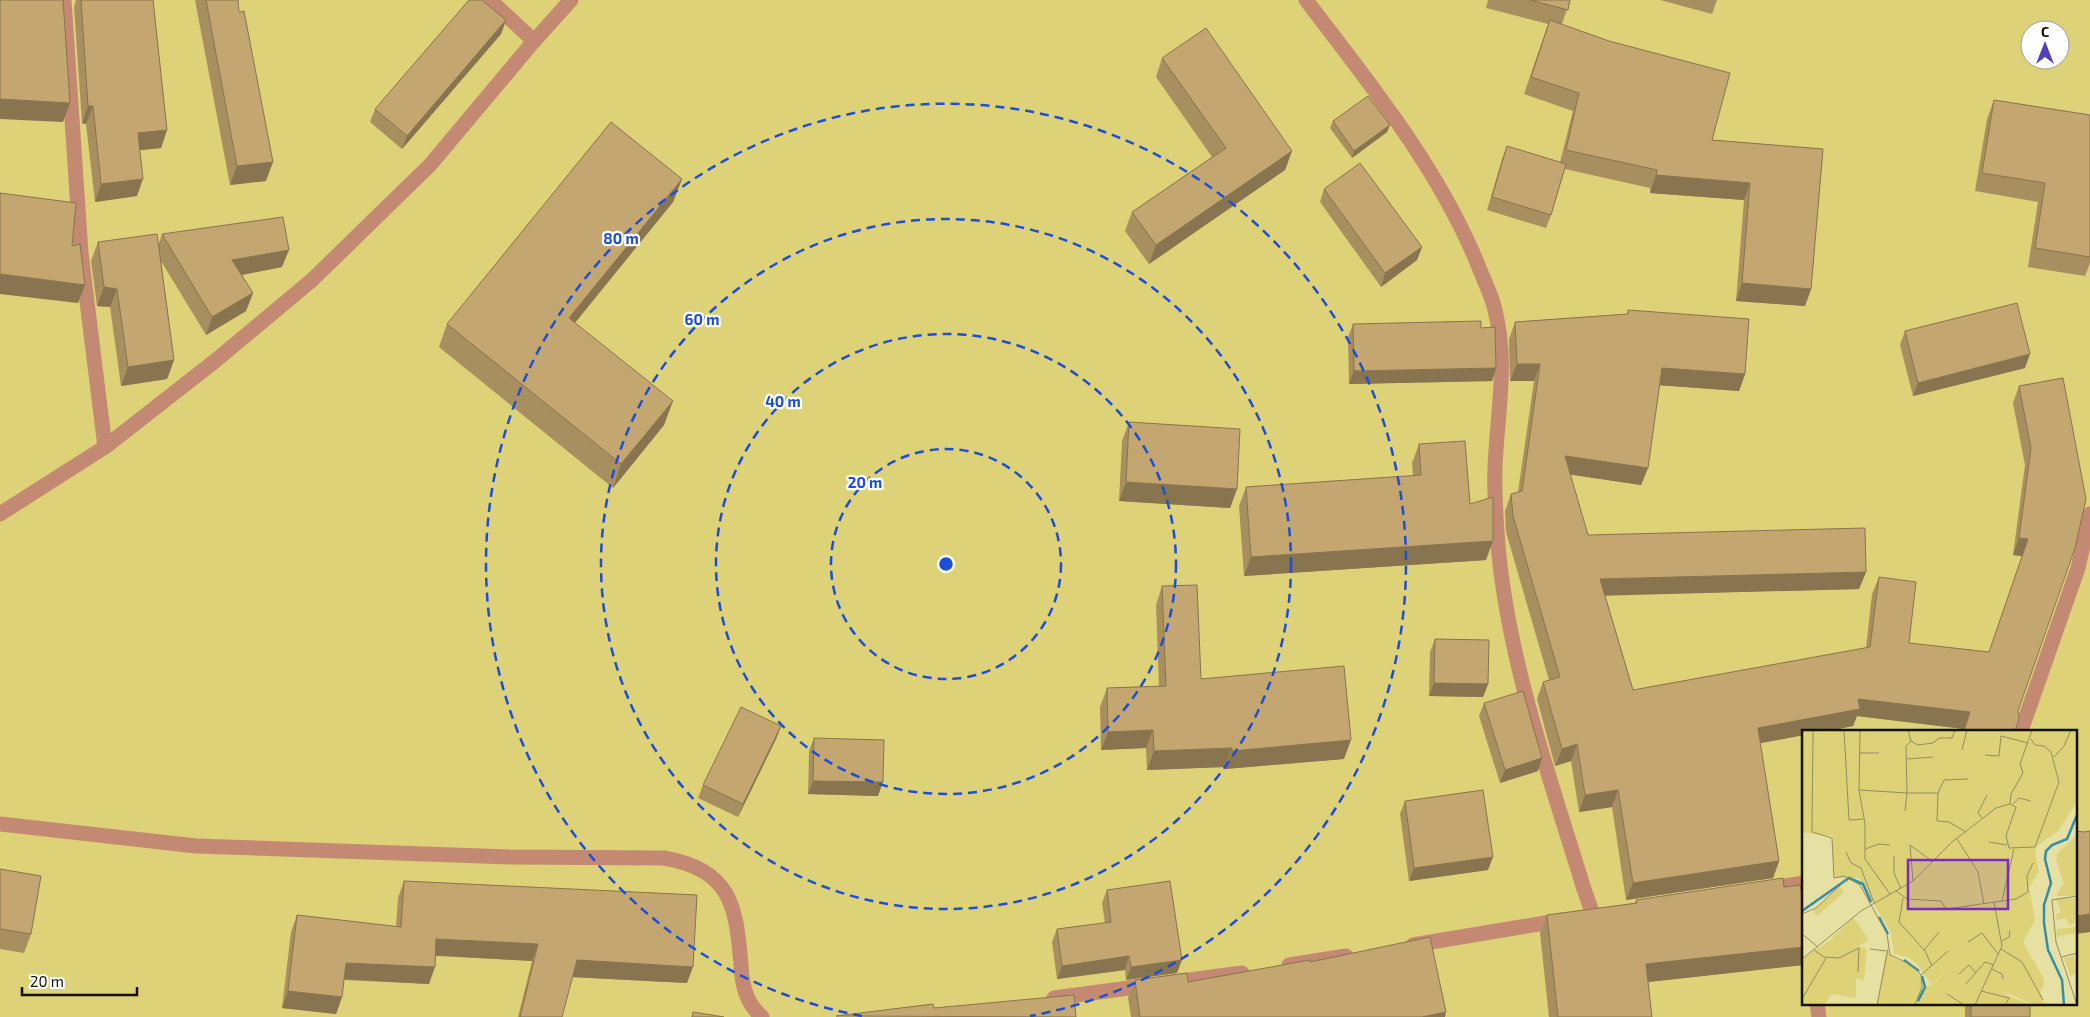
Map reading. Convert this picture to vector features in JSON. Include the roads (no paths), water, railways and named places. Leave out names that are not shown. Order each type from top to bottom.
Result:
[{"type":"street","points":[[64,0],[81,253],[105,447]]},
{"type":"street","points":[[490,0],[534,41]]},
{"type":"street","points":[[0,514],[105,447],[215,361],[312,280],[430,165],[571,0]]},
{"type":"street","points":[[1306,0],[1392,114],[1440,188],[1471,248],[1494,303],[1502,343],[1495,483],[1498,546],[1504,594],[1524,688],[1578,870],[1598,914],[1401,947]]},
{"type":"street","points":[[2022,730],[2078,568],[2090,514]]},
{"type":"street","points":[[0,824],[196,846],[510,857],[664,858],[685,862],[710,874],[723,890],[732,906],[738,927],[742,987],[756,1012],[762,1017]]},
{"type":"street","points":[[1750,891],[1801,887]]},
{"type":"street","points":[[1276,968],[1363,953]]},
{"type":"street","points":[[1038,999],[1114,991],[1257,971]]},
{"type":"street","points":[[1817,1004],[1819,1017]]}]
